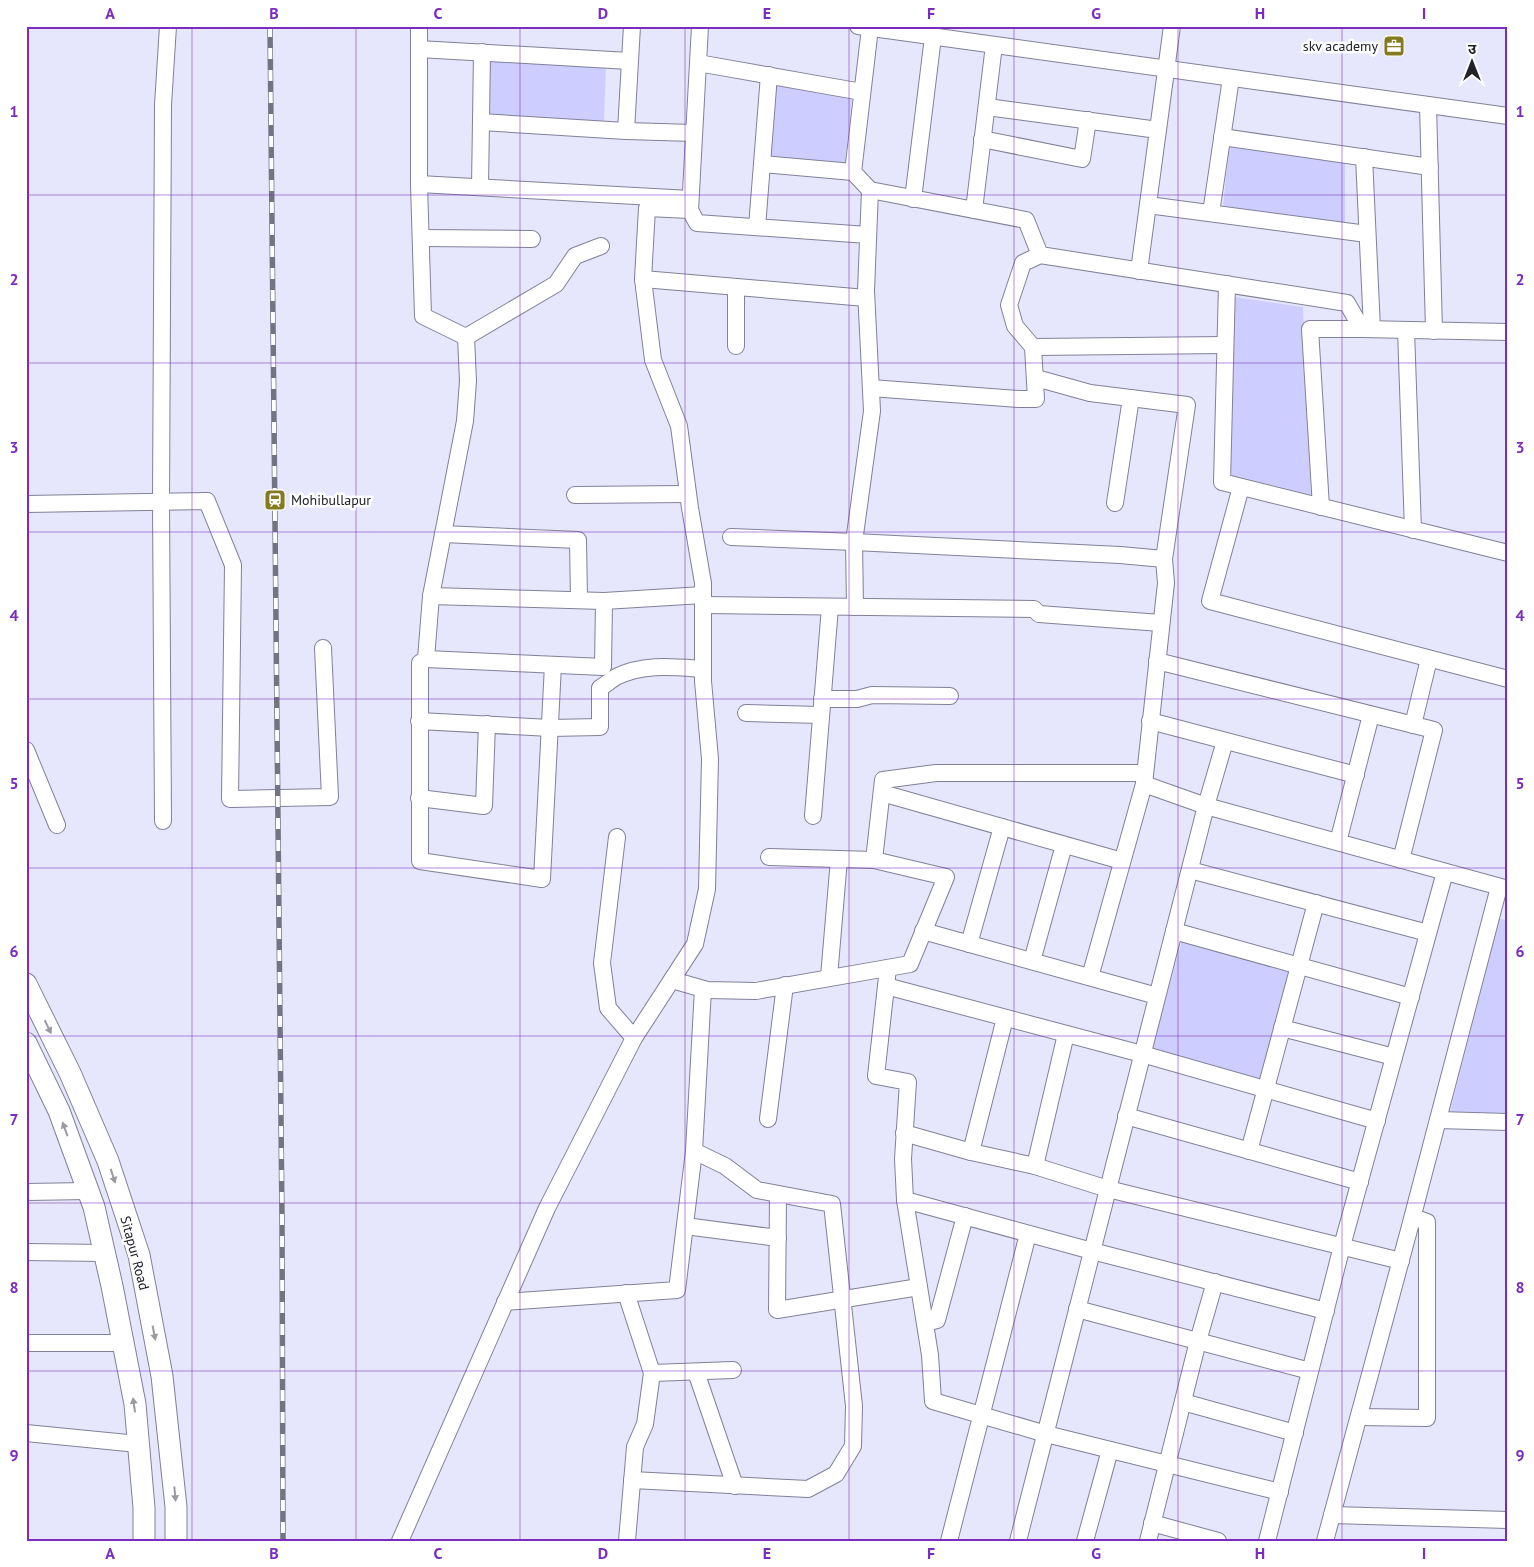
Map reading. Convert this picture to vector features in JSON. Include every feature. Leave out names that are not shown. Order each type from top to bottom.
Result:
[{"type":"main road","name":"Sitapur Road","points":[[26,984],[70,1073],[108,1161],[139,1255],[162,1376],[175,1498],[176,1541]]},
{"type":"main road","name":"Sitapur Road","points":[[29,1054],[59,1111],[94,1207],[105,1253],[135,1404],[144,1508],[144,1541]]},
{"type":"street","points":[[163,820],[161,502],[163,105],[168,26]]},
{"type":"street","points":[[419,26],[419,184],[423,316],[466,337]]},
{"type":"street","points":[[626,131],[632,26]]},
{"type":"street","points":[[700,26],[690,204],[697,223],[868,235]]},
{"type":"street","points":[[1139,271],[1172,26]]},
{"type":"street","points":[[853,172],[862,92],[864,27],[1508,116]]},
{"type":"street","points":[[913,198],[933,36]]},
{"type":"street","points":[[974,210],[994,45]]},
{"type":"street","points":[[419,48],[629,60]]},
{"type":"street","points":[[480,187],[482,52]]},
{"type":"street","points":[[698,64],[862,92]]},
{"type":"street","points":[[757,227],[769,76]]},
{"type":"street","points":[[1211,213],[1231,78]]},
{"type":"street","points":[[1428,105],[1434,330]]},
{"type":"street","points":[[987,107],[1158,130]]},
{"type":"street","points":[[982,140],[1082,159],[1088,120]]},
{"type":"street","points":[[481,122],[626,131],[694,133]]},
{"type":"street","points":[[1222,137],[1430,167]]},
{"type":"street","points":[[1364,157],[1367,234],[1366,329]]},
{"type":"street","points":[[762,164],[853,172],[870,190],[1026,220],[1040,255]]},
{"type":"street","points":[[419,184],[690,204]]},
{"type":"street","points":[[855,607],[854,542],[872,411],[866,298],[870,190]]},
{"type":"street","points":[[400,1541],[547,1208],[634,1038],[695,944],[707,889],[710,759],[703,669],[703,583],[679,426],[653,360],[642,278],[647,208],[690,204]]},
{"type":"street","points":[[1148,205],[1367,234]]},
{"type":"street","points":[[421,238],[532,239]]},
{"type":"street","points":[[466,337],[556,284],[575,256],[601,246]]},
{"type":"street","points":[[871,388],[1036,399],[1033,347],[1015,326],[1009,305],[1022,263],[1040,255],[1347,303],[1366,329]]},
{"type":"street","points":[[642,278],[866,298]]},
{"type":"street","points":[[1226,284],[1222,482],[1508,553]]},
{"type":"street","points":[[736,287],[736,346]]},
{"type":"street","points":[[1320,507],[1310,329],[1508,332]]},
{"type":"street","points":[[1406,330],[1413,530]]},
{"type":"street","points":[[426,659],[431,596],[465,422],[468,381],[466,337]]},
{"type":"street","points":[[1033,347],[1225,345]]},
{"type":"street","points":[[1036,378],[1090,393],[1188,405],[1164,560],[1166,583],[1144,778],[1090,977]]},
{"type":"street","points":[[1115,503],[1131,398]]},
{"type":"street","points":[[1241,487],[1210,601],[1508,679]]},
{"type":"street","points":[[575,495],[688,494]]},
{"type":"street","points":[[26,504],[207,501],[233,565],[230,799],[330,797],[323,648]]},
{"type":"street","points":[[443,534],[578,540],[579,600]]},
{"type":"street","points":[[731,537],[1120,555],[1164,560]]},
{"type":"street","points":[[431,596],[604,601],[703,600],[830,607],[1034,609],[1039,614],[1161,623]]},
{"type":"street","points":[[554,665],[542,878],[420,861],[420,663],[426,659],[602,667],[604,601]]},
{"type":"street","points":[[813,816],[830,607]]},
{"type":"street","points":[[1412,725],[1429,659]]},
{"type":"street","points":[[1157,661],[1434,730],[1401,860]]},
{"type":"street","points":[[420,721],[550,728],[600,727],[600,688],[616,677],[640,668],[674,667],[703,669]]},
{"type":"street","points":[[746,713],[822,707],[872,695],[950,696]]},
{"type":"street","points":[[1338,842],[1371,715]]},
{"type":"street","points":[[1150,721],[1356,775]]},
{"type":"street","points":[[419,798],[484,806],[487,724]]},
{"type":"street","points":[[1018,1541],[1206,806],[1225,741]]},
{"type":"street","points":[[26,750],[57,826]]},
{"type":"street","points":[[874,860],[883,780],[936,773],[1144,778],[1206,806],[1503,888],[1438,1120],[1325,1541]]},
{"type":"street","points":[[882,793],[1122,861]]},
{"type":"street","points":[[969,944],[1002,827]]},
{"type":"street","points":[[617,837],[602,963],[608,1008],[634,1038]]},
{"type":"street","points":[[1032,961],[1064,845]]},
{"type":"street","points":[[672,980],[703,989],[756,991],[910,964],[946,878],[874,860],[769,857]]},
{"type":"street","points":[[830,977],[839,859]]},
{"type":"street","points":[[1190,870],[1428,933]]},
{"type":"street","points":[[1267,1541],[1342,1246],[1445,872]]},
{"type":"street","points":[[1249,1151],[1316,903]]},
{"type":"street","points":[[923,931],[1158,996]]},
{"type":"street","points":[[1174,931],[1410,997]]},
{"type":"street","points":[[888,968],[876,1076],[908,1082],[903,1159],[905,1200],[930,1355],[933,1402],[1046,1434],[1280,1492]]},
{"type":"street","points":[[768,1119],[785,985]]},
{"type":"street","points":[[886,986],[1142,1054],[1377,1120]]},
{"type":"street","points":[[505,1302],[677,1290],[694,1151],[703,989]]},
{"type":"street","points":[[971,1152],[1005,1018]]},
{"type":"street","points":[[1282,1028],[1394,1057]]},
{"type":"street","points":[[1035,1166],[1066,1034]]},
{"type":"street","points":[[1126,1116],[1360,1182]]},
{"type":"street","points":[[1438,1120],[1508,1122]]},
{"type":"street","points":[[904,1133],[971,1152],[1035,1166],[1108,1189],[1401,1261]]},
{"type":"street","points":[[632,1480],[808,1489],[836,1474],[853,1446],[854,1406],[832,1204],[757,1190],[725,1166],[694,1151]]},
{"type":"street","points":[[26,1192],[88,1191]]},
{"type":"street","points":[[778,1195],[777,1310],[919,1287]]},
{"type":"street","points":[[905,1200],[1092,1251],[1326,1311]]},
{"type":"street","points":[[925,1322],[937,1320],[965,1216]]},
{"type":"street","points":[[1359,1417],[1427,1418],[1427,1222],[1412,1218]]},
{"type":"street","points":[[684,1226],[778,1238]]},
{"type":"street","points":[[949,1541],[1028,1234]]},
{"type":"street","points":[[26,1252],[105,1253]]},
{"type":"street","points":[[1148,1541],[1198,1341],[1215,1282]]},
{"type":"street","points":[[626,1293],[652,1373],[645,1424],[635,1448],[627,1541]]},
{"type":"street","points":[[1077,1310],[1310,1371]]},
{"type":"street","points":[[26,1344],[123,1344]]},
{"type":"street","points":[[652,1373],[733,1370]]},
{"type":"street","points":[[696,1372],[734,1486]]},
{"type":"street","points":[[1183,1402],[1295,1433]]},
{"type":"street","points":[[26,1433],[138,1444]]},
{"type":"street","points":[[1085,1541],[1110,1450]]},
{"type":"street","points":[[1332,1515],[1508,1520]]},
{"type":"street","points":[[1152,1523],[1218,1541]]},
{"type":"shaded area","points":[[490,59],[606,65],[604,122],[489,117]]},
{"type":"shaded area","points":[[776,83],[852,95],[845,165],[768,157]]},
{"type":"shaded area","points":[[1229,147],[1345,162],[1345,223],[1223,206]]},
{"type":"shaded area","points":[[1235,297],[1303,307],[1311,495],[1229,475]]},
{"type":"shaded area","points":[[1499,919],[1508,920],[1508,1113],[1449,1115]]},
{"type":"shaded area","points":[[1182,940],[1292,970],[1261,1081],[1151,1051]]},
{"type":"railway","points":[[270,26],[282,1219],[283,1541]]},
{"type":"place","name":"skv academy","points":[[1394,46]]},
{"type":"place","name":"Mohibullapur","points":[[275,500]]}]
